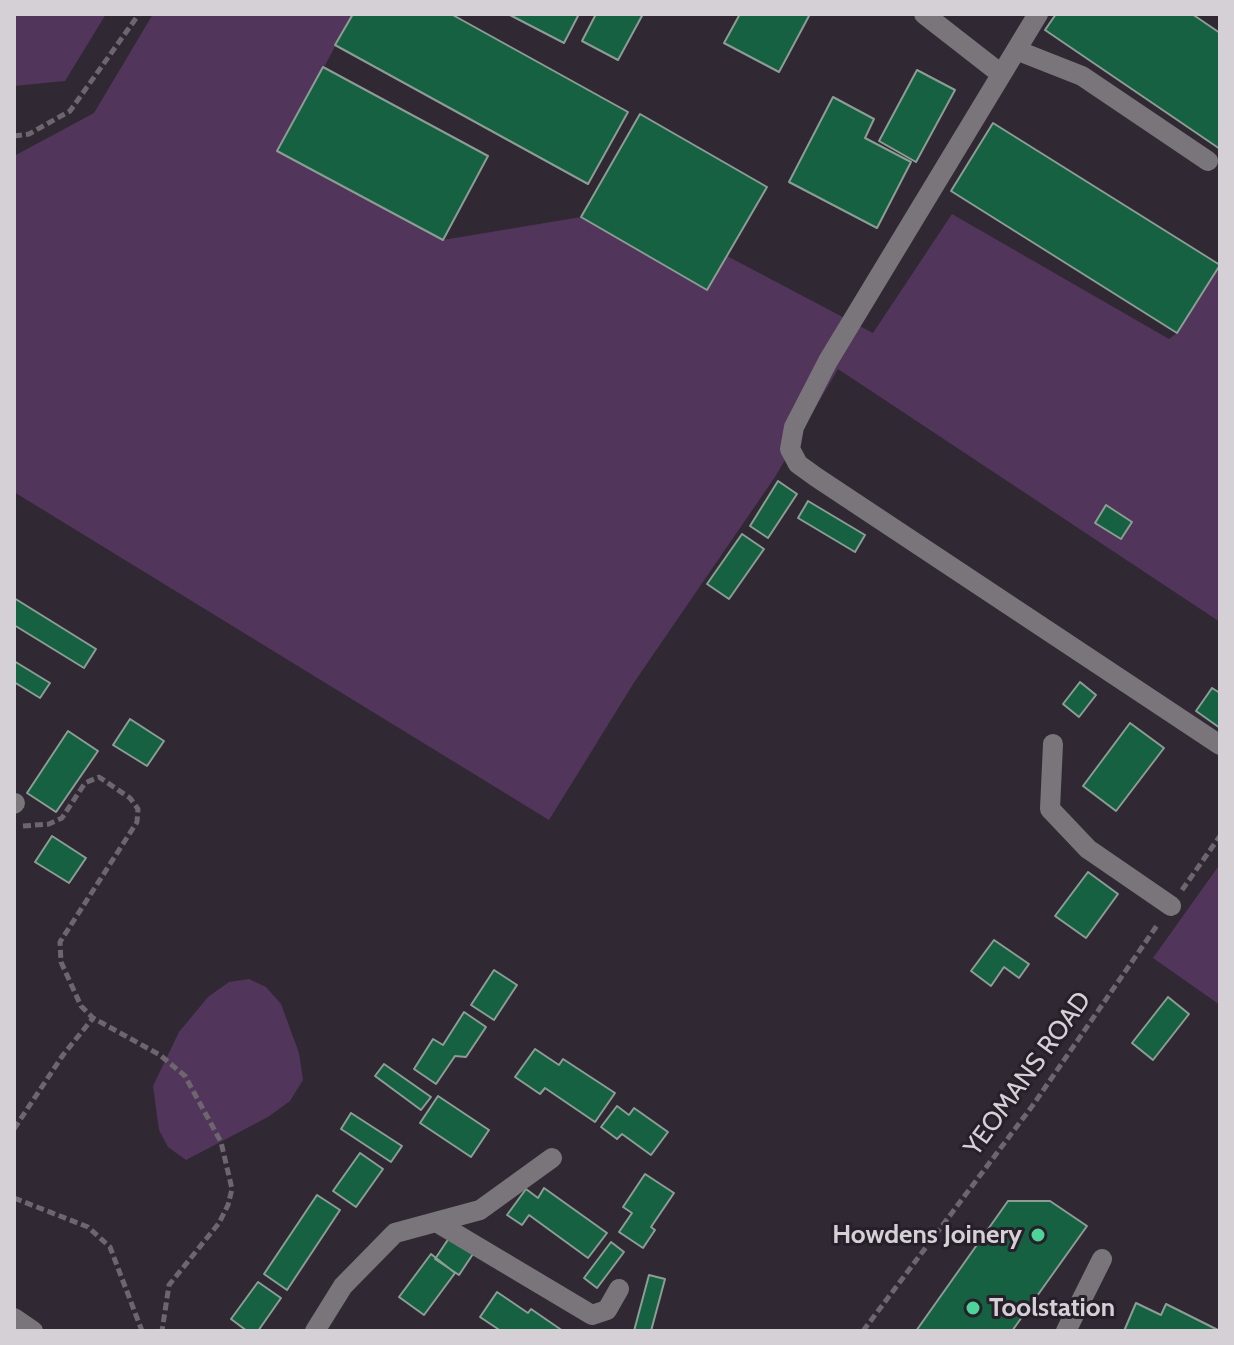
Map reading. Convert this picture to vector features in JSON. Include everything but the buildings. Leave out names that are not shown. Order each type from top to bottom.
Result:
[{"type":"street","points":[[924,14],[1001,74]]},
{"type":"street","points":[[1038,14],[828,361],[794,427],[790,449],[798,464],[816,477],[1220,745]]},
{"type":"street","points":[[1016,50],[1082,76],[1208,161]]},
{"type":"street","points":[[1053,744],[1049,765],[1050,809],[1088,849],[1171,906]]},
{"type":"street","points":[[315,1331],[343,1286],[395,1233],[480,1210],[552,1158]]},
{"type":"street","points":[[436,1222],[592,1315],[607,1310],[619,1289]]},
{"type":"street","points":[[1066,1331],[1102,1259]]},
{"type":"street","points":[[14,1318],[33,1331]]},
{"type":"path","points":[[14,136],[29,134],[70,111],[139,14]]},
{"type":"path","points":[[14,826],[49,824],[62,818],[85,783],[99,777],[130,798],[138,809],[137,822],[60,942],[61,962],[70,988],[93,1018],[139,1040],[185,1076],[221,1142],[229,1172],[232,1189],[228,1205],[219,1223],[169,1285],[162,1331]]},
{"type":"path","name":"YEOMANS ROAD","points":[[863,1331],[1033,1105],[1220,836]]},
{"type":"path","points":[[14,1129],[63,1055],[93,1018]]},
{"type":"path","points":[[14,1198],[88,1227],[110,1247],[121,1267],[142,1331]]},
{"type":"shaded area","points":[[14,14],[106,14],[65,81],[14,86]]},
{"type":"shaded area","points":[[153,14],[353,14],[278,151],[443,240],[581,217],[707,290],[727,256],[873,333],[952,214],[1169,339],[1177,333],[1220,264],[1220,622],[838,369],[775,477],[635,681],[549,820],[14,492],[14,156],[94,113]]},
{"type":"shaded area","points":[[1220,864],[1220,1005],[1153,958]]},
{"type":"shaded area","points":[[249,979],[266,987],[281,1004],[299,1053],[303,1080],[290,1101],[268,1117],[186,1160],[168,1147],[159,1130],[153,1086],[179,1032],[208,997],[229,982]]},
{"type":"place","name":"Howdens Joinery","points":[[1038,1235]]},
{"type":"place","name":"Toolstation","points":[[973,1308]]}]
